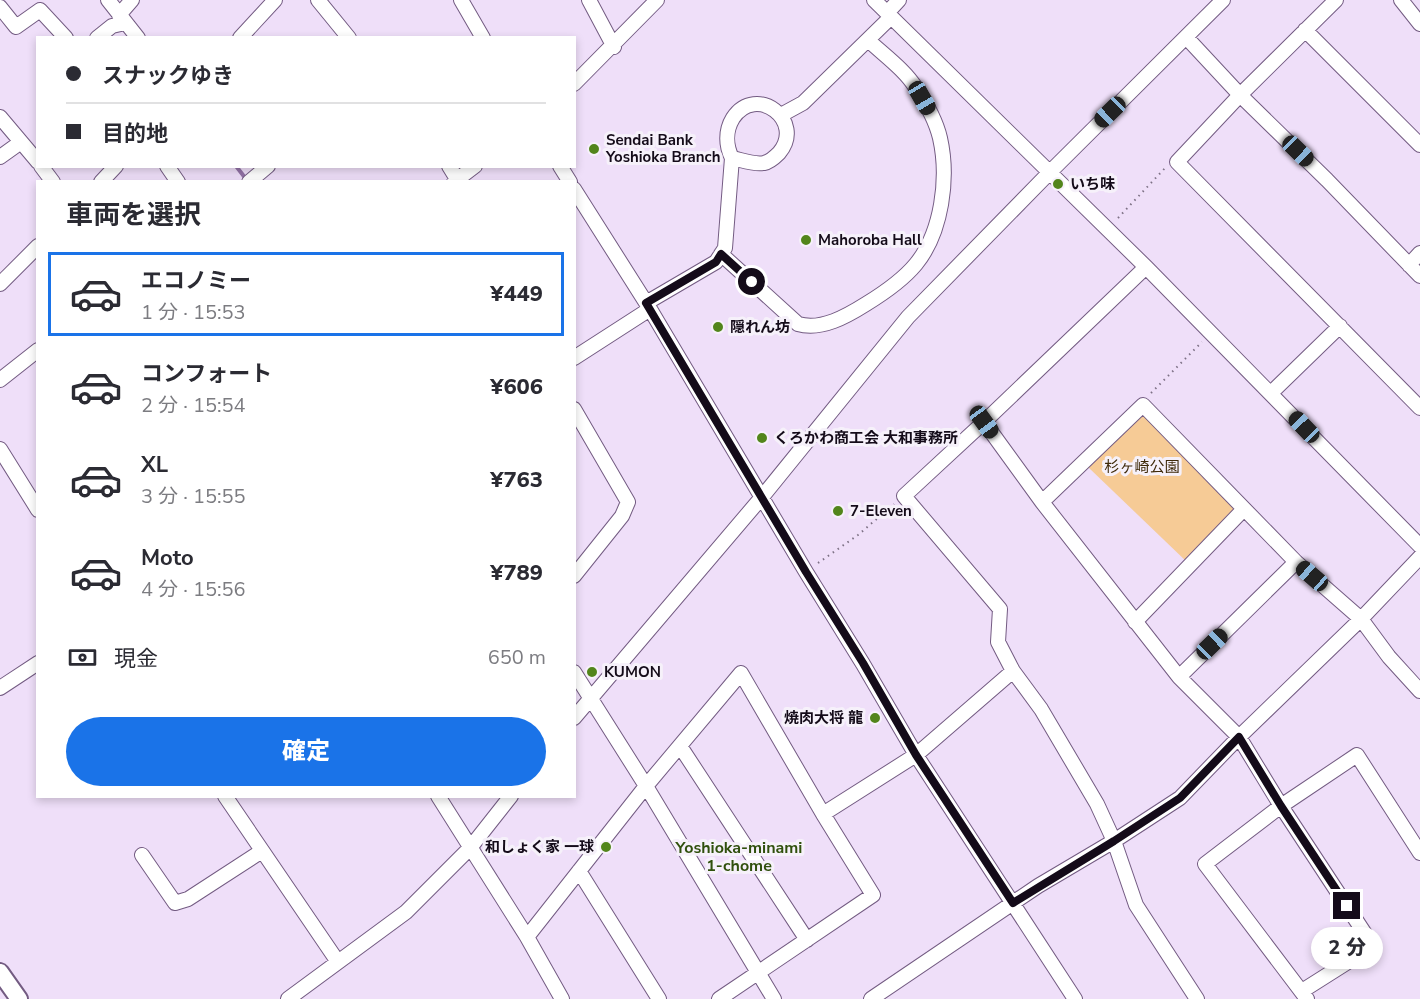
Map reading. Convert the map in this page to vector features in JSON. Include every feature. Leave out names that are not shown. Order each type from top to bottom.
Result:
[{"type":"main road","points":[[0,972],[19,999]]},
{"type":"street","points":[[108,0],[120,21],[136,36]]},
{"type":"street","points":[[100,36],[120,21],[132,0]]},
{"type":"street","points":[[242,36],[275,0]]},
{"type":"street","points":[[318,0],[347,36]]},
{"type":"street","points":[[461,0],[482,36]]},
{"type":"street","points":[[589,0],[614,46]]},
{"type":"street","points":[[576,82],[657,0]]},
{"type":"street","points":[[874,0],[1146,267],[1420,546]]},
{"type":"street","points":[[781,115],[803,103],[868,40],[899,0]]},
{"type":"street","points":[[576,716],[762,497],[908,317],[1223,0]]},
{"type":"street","points":[[1336,0],[1240,95],[1177,162],[1340,327],[1417,400]]},
{"type":"street","points":[[1401,0],[1420,24]]},
{"type":"street","points":[[0,8],[16,27],[40,10],[64,36]]},
{"type":"street","points":[[1305,30],[1419,142]]},
{"type":"street","points":[[1186,37],[1240,95],[1420,276]]},
{"type":"street","points":[[721,254],[798,324],[806,327],[825,324],[854,312],[897,284],[916,264],[930,243],[940,214],[943,160],[940,136],[915,86],[868,40]]},
{"type":"street","points":[[576,357],[716,262],[725,248],[732,158],[727,148],[730,122],[736,112],[748,104],[771,107],[781,115],[786,126],[787,138],[784,148],[776,157],[766,163],[732,158]]},
{"type":"street","points":[[0,117],[36,160]]},
{"type":"street","points":[[0,157],[21,142]]},
{"type":"street","points":[[43,168],[52,180]]},
{"type":"street","points":[[103,180],[114,168]]},
{"type":"street","points":[[252,179],[266,168]]},
{"type":"street","points":[[456,180],[472,168]]},
{"type":"street","points":[[576,192],[648,306],[916,755],[1075,999]]},
{"type":"street","points":[[0,284],[36,248]]},
{"type":"street","points":[[1409,265],[1420,253]]},
{"type":"street","points":[[1146,267],[904,496],[1000,609],[998,642],[1013,671],[1041,709],[1097,804],[1114,841],[1136,905],[1197,999]]},
{"type":"street","points":[[1271,393],[1340,327]]},
{"type":"street","points":[[0,380],[36,352]]},
{"type":"street","points":[[1042,502],[1143,405],[1296,562],[1361,619],[1389,657],[1420,691]]},
{"type":"street","points":[[576,416],[580,433],[628,502],[622,516],[577,567]]},
{"type":"street","points":[[984,422],[1042,502],[1179,677],[1239,737],[1281,806],[1373,946],[1304,995],[1205,864],[1281,806],[1357,755],[1420,853]]},
{"type":"street","points":[[0,449],[36,507]]},
{"type":"street","points":[[1135,622],[1244,509]]},
{"type":"street","points":[[871,999],[1013,903],[1180,798],[1239,737],[1361,619],[1420,557]]},
{"type":"street","points":[[1179,677],[1296,562]]},
{"type":"street","points":[[0,688],[36,664]]},
{"type":"street","points":[[823,814],[916,755],[1013,671]]},
{"type":"street","points":[[527,937],[646,786],[741,673],[873,895],[718,999]]},
{"type":"street","points":[[576,675],[646,786],[774,999]]},
{"type":"street","points":[[680,746],[807,940]]},
{"type":"street","points":[[226,798],[338,962]]},
{"type":"street","points":[[439,798],[527,937],[562,999]]},
{"type":"street","points":[[288,999],[406,912],[470,848],[509,798]]},
{"type":"street","points":[[142,855],[175,903],[188,899],[262,851]]},
{"type":"street","points":[[579,871],[659,999]]},
{"type":"path","points":[[1118,218],[1168,164],[1177,162]]},
{"type":"path","points":[[1143,405],[1147,398],[1204,341]]},
{"type":"path","points":[[806,572],[858,535],[904,496]]},
{"type":"green space","name":"杉ヶ崎公園","points":[[1143,413],[1239,510],[1188,563],[1088,467]]},
{"type":"waterway","points":[[238,168],[246,179]]},
{"type":"place","name":"Sendai Bank Yoshioka Branch","points":[[594,149]]},
{"type":"place","name":"いち味","points":[[1058,184]]},
{"type":"place","name":"Mahoroba Hall","points":[[806,240]]},
{"type":"place","name":"隠れん坊","points":[[718,327]]},
{"type":"place","name":"くろかわ商工会 大和事務所","points":[[762,438]]},
{"type":"place","name":"7-Eleven","points":[[838,511]]},
{"type":"place","name":"KUMON","points":[[592,672]]},
{"type":"place","name":"焼肉大将 龍","points":[[875,718]]},
{"type":"place","name":"和しょく家 一球","points":[[606,847]]},
{"type":"district","name":"Yoshioka-minami 1-chome","points":[[739,856]]},
{"type":"route","points":[[752,282],[721,254],[716,262],[646,303],[916,755],[1013,903],[1180,798],[1239,737],[1347,906]]}]
